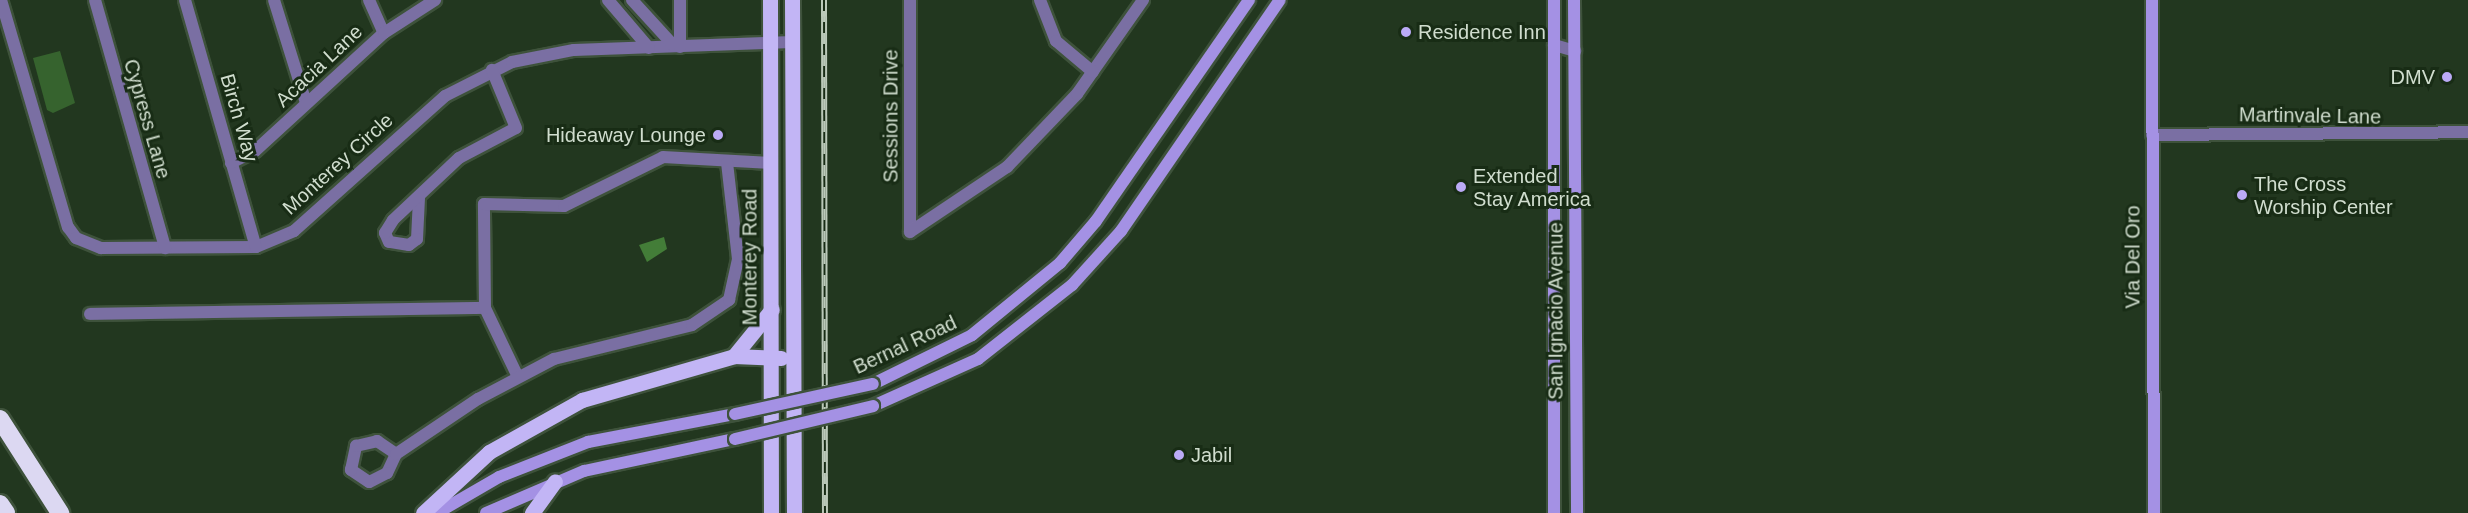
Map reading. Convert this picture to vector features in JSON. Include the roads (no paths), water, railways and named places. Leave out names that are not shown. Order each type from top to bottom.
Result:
[{"type":"highway","points":[[0,419],[60,513]]},
{"type":"highway","points":[[0,504],[6,513]]},
{"type":"main road","name":"Monterey Road","points":[[770,0],[771,513]]},
{"type":"main road","points":[[792,0],[794,513]]},
{"type":"main road","name":"Bernal Road","points":[[437,513],[499,477],[588,442],[735,414],[873,384],[972,335],[1060,263],[1096,221],[1249,0]]},
{"type":"main road","points":[[486,513],[555,481],[614,463],[735,439],[873,406],[978,359],[1072,285],[1121,231],[1280,0]]},
{"type":"main road","name":"San Ignacio Avenue","points":[[1554,0],[1554,513]]},
{"type":"main road","name":"San Ignacio Avenue","points":[[1574,0],[1577,513]]},
{"type":"main road","name":"Via Del Oro","points":[[2152,0],[2154,513]]},
{"type":"main road","points":[[734,356],[772,309]]},
{"type":"main road","points":[[423,513],[468,467],[560,410],[630,382],[734,356],[793,359]]},
{"type":"main road","points":[[532,513],[555,481]]},
{"type":"street","name":"Monterey Circle","points":[[2,0],[68,227],[95,246],[165,248],[256,246],[294,231],[445,96],[492,70],[552,52],[792,42]]},
{"type":"street","name":"Cypress Lane","points":[[95,0],[165,248]]},
{"type":"street","name":"Birch Way","points":[[185,0],[256,246]]},
{"type":"street","points":[[274,0],[306,104]]},
{"type":"street","points":[[369,0],[384,33]]},
{"type":"street","name":"Acacia Lane","points":[[231,163],[255,151],[384,33],[435,0]]},
{"type":"street","points":[[608,0],[649,48]]},
{"type":"street","points":[[632,0],[677,46]]},
{"type":"street","points":[[677,46],[680,0]]},
{"type":"street","name":"Sessions Drive","points":[[910,0],[910,232],[1007,167],[1094,72]]},
{"type":"street","points":[[1041,0],[1056,41],[1094,72],[1143,0]]},
{"type":"street","points":[[1554,45],[1575,51]]},
{"type":"street","points":[[419,198],[468,151],[516,128],[492,70]]},
{"type":"street","name":"Martinvale Lane","points":[[2152,135],[2468,132]]},
{"type":"street","points":[[518,377],[485,308],[484,204],[564,206],[663,157],[728,163],[771,163]]},
{"type":"street","points":[[396,453],[518,377],[602,344],[692,325],[729,300],[738,259],[728,163]]},
{"type":"street","points":[[90,314],[485,308]]},
{"type":"railway","points":[[824,0],[825,513]]},
{"type":"place","name":"Residence Inn","points":[[1406,32]]},
{"type":"place","name":"DMV","points":[[2447,77]]},
{"type":"place","name":"Hideaway Lounge","points":[[718,135]]},
{"type":"place","name":"Extended Stay America","points":[[1461,187]]},
{"type":"place","name":"The Cross Worship Center","points":[[2242,195]]},
{"type":"place","name":"Jabil","points":[[1179,455]]}]
